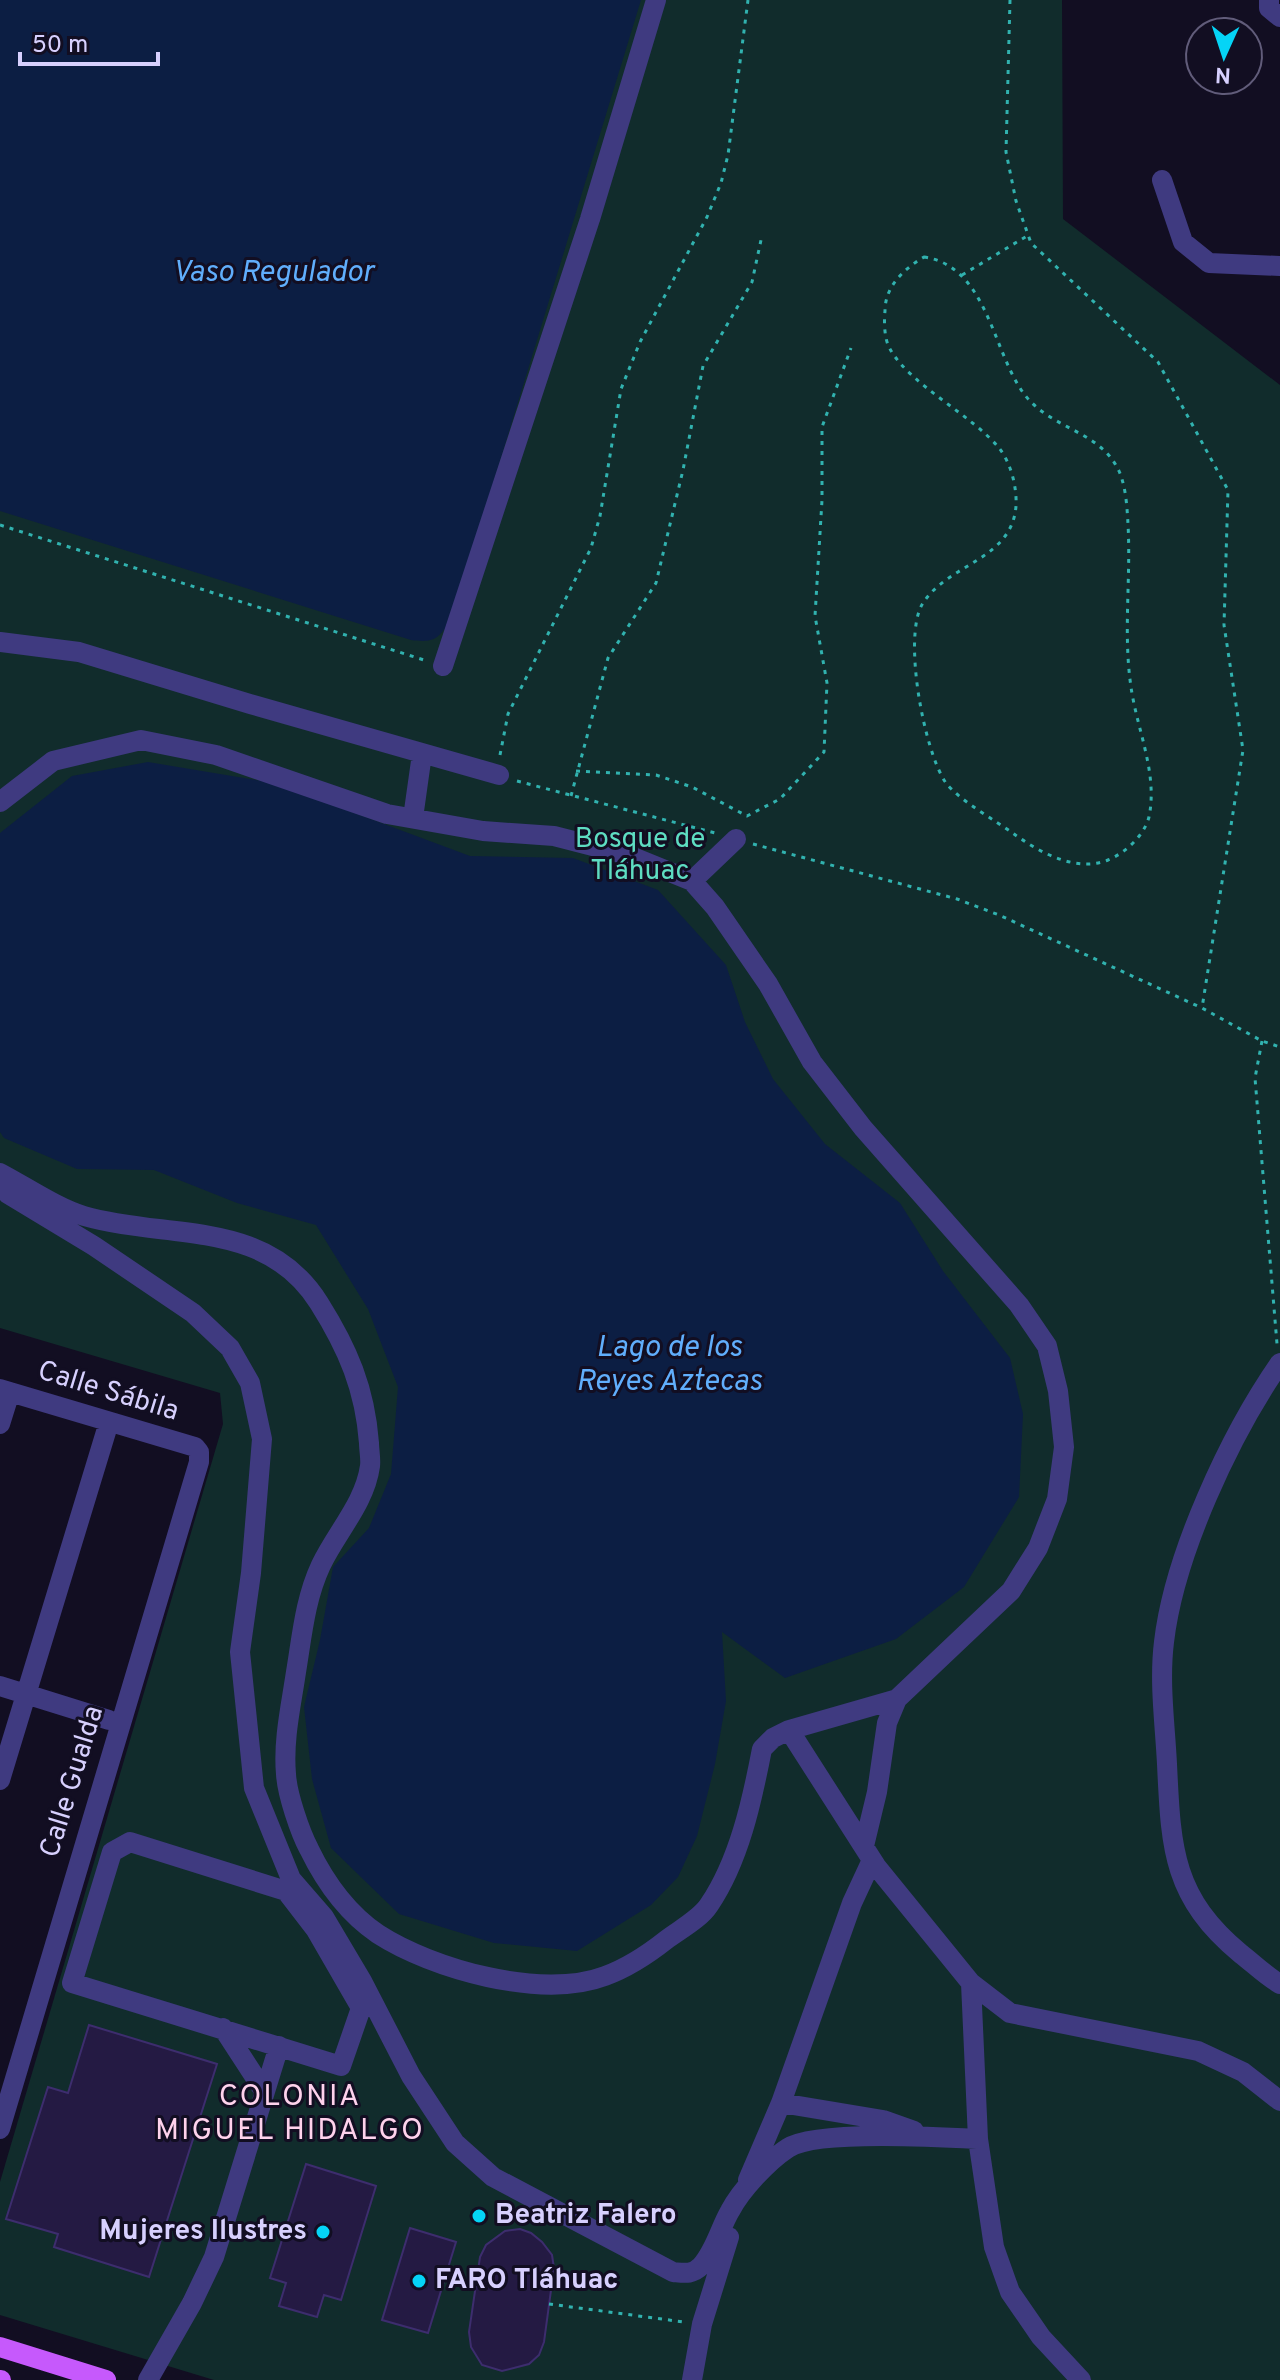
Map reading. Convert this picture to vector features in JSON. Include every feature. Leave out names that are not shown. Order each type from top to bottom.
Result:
[{"type":"main road","points":[[0,2347],[106,2380]]},
{"type":"street","points":[[443,666],[590,219],[656,0]]},
{"type":"street","points":[[1269,0],[1269,8],[1280,17]]},
{"type":"street","points":[[1162,180],[1183,242],[1209,263],[1280,266]]},
{"type":"street","points":[[0,642],[79,652],[499,775]]},
{"type":"street","points":[[0,802],[53,761],[141,740],[216,755],[387,814],[483,831],[554,836],[628,855],[692,881],[715,907],[768,984],[821,1073],[863,1128],[1019,1305],[1047,1346],[1058,1391],[1064,1447],[1057,1499],[1038,1548],[1011,1591],[897,1699],[887,1723],[868,1853],[781,2103],[744,2189],[702,2324],[692,2380]]},
{"type":"street","points":[[413,818],[422,754]]},
{"type":"street","points":[[692,881],[736,839]]},
{"type":"street","points":[[0,1173],[81,1215],[228,1240],[273,1256],[298,1276],[317,1300],[355,1372],[365,1403],[370,1466],[358,1501],[321,1565],[307,1603],[285,1741],[286,1779],[307,1846],[338,1899],[377,1933],[425,1958],[463,1970],[533,1984],[569,1983],[603,1977],[645,1956],[707,1908],[735,1852],[762,1749],[773,1738],[789,1730],[897,1699]]},
{"type":"street","points":[[3,1189],[193,1313],[230,1348],[250,1383],[262,1439],[251,1573],[240,1652],[254,1788],[291,1879],[324,1917],[418,2087],[455,2143],[493,2177],[673,2272],[690,2273],[701,2266],[711,2252],[729,2212],[744,2189],[789,2146],[828,2137],[978,2139]]},
{"type":"street","points":[[1279,1363],[1226,1454],[1187,1548],[1167,1620],[1163,1672],[1169,1807],[1176,1857],[1185,1886],[1204,1919],[1229,1944],[1280,1984]]},
{"type":"street","points":[[0,1424],[5,1390]]},
{"type":"street","name":"Calle Sábila","points":[[5,1390],[195,1447],[199,1452]]},
{"type":"street","points":[[0,1780],[109,1422]]},
{"type":"street","name":"Calle Gualda","points":[[0,2129],[199,1462],[199,1452]]},
{"type":"street","points":[[0,1686],[109,1720]]},
{"type":"street","points":[[789,1730],[868,1853],[971,1983],[1010,2013],[1198,2051],[1243,2072],[1280,2101]]},
{"type":"street","points":[[130,1842],[286,1891],[316,1930],[361,2008],[341,2066],[279,2046],[72,1983],[112,1852],[130,1842]]},
{"type":"street","points":[[324,1917],[338,1899]]},
{"type":"street","points":[[971,1983],[978,2139],[994,2247],[1010,2292],[1041,2337],[1080,2380]]},
{"type":"street","points":[[223,2028],[264,2091]]},
{"type":"street","points":[[148,2380],[214,2257],[279,2046]]},
{"type":"street","points":[[781,2103],[883,2120],[929,2137]]},
{"type":"path","points":[[748,0],[728,155],[721,183],[707,217],[640,342],[621,389],[602,504],[591,548],[508,714],[501,742],[499,775],[957,899],[999,915],[1202,1008],[1262,1041],[1280,1047]]},
{"type":"path","points":[[1010,0],[1006,152],[1016,201],[1031,243],[1158,362],[1228,490],[1224,625],[1243,750],[1202,1008]]},
{"type":"path","points":[[962,275],[1028,235]]},
{"type":"path","points":[[571,796],[608,658],[656,583],[683,470],[703,366],[752,282],[761,240]]},
{"type":"path","points":[[924,257],[950,264],[962,275],[985,310],[1019,387],[1038,411],[1094,441],[1109,454],[1121,474],[1127,507],[1129,552],[1127,649],[1137,722],[1152,787],[1148,820],[1140,835],[1126,849],[1105,862],[1080,864],[1063,861],[1024,841],[949,787],[933,753],[917,681],[913,642],[916,621],[922,604],[934,590],[1001,545],[1013,526],[1016,505],[1014,479],[1000,448],[907,369],[888,347],[885,302],[895,280],[910,265],[924,257]]},
{"type":"path","points":[[576,771],[656,775],[692,787],[747,816],[780,799],[824,752],[827,683],[815,616],[822,500],[822,427],[851,348]]},
{"type":"path","points":[[0,525],[443,666]]},
{"type":"path","points":[[1262,1041],[1255,1078],[1279,1363]]},
{"type":"path","points":[[549,2304],[702,2324]]},
{"type":"green space","name":"Bosque de Tláhuac","points":[[0,0],[1062,0],[1063,219],[1280,385],[1280,2380],[214,2380],[0,2315],[0,2182],[223,1424],[220,1393],[0,1328]]},
{"type":"water","name":"Vaso Regulador","points":[[0,0],[641,0],[451,621],[435,638],[411,640],[0,511]]},
{"type":"water","name":"Lago de los Reyes Aztecas","points":[[148,762],[274,783],[470,856],[573,858],[658,890],[726,965],[745,1022],[773,1079],[825,1144],[900,1203],[943,1271],[1010,1358],[1023,1414],[1019,1497],[964,1587],[896,1639],[785,1678],[722,1632],[726,1701],[715,1764],[697,1836],[678,1877],[651,1905],[577,1951],[494,1943],[399,1914],[331,1848],[312,1779],[304,1707],[333,1567],[369,1528],[391,1474],[398,1387],[368,1309],[316,1225],[237,1203],[154,1170],[77,1169],[4,1138],[0,1132],[0,833],[72,776]]},
{"type":"building","points":[[89,2025],[217,2064],[149,2277],[54,2247],[58,2234],[6,2219],[48,2087],[68,2093]]},
{"type":"building","name":"Mujeres Ilustres","points":[[306,2164],[376,2186],[341,2300],[324,2295],[317,2317],[279,2306],[286,2283],[270,2278]]},
{"type":"building","name":"FARO Tláhuac","points":[[410,2228],[456,2242],[428,2333],[382,2320]]},
{"type":"building","points":[[520,2229],[542,2242],[552,2255],[554,2268],[544,2342],[539,2355],[529,2364],[502,2371],[482,2365],[471,2347],[469,2332],[480,2257],[486,2245],[505,2231]]},
{"type":"place","name":"Beatriz Falero","points":[[479,2216]]},
{"type":"place","name":"Mujeres Ilustres","points":[[323,2232]]},
{"type":"place","name":"FARO Tláhuac","points":[[419,2281]]},
{"type":"district","name":"COLONIA MIGUEL HIDALGO","points":[[290,2114]]}]
